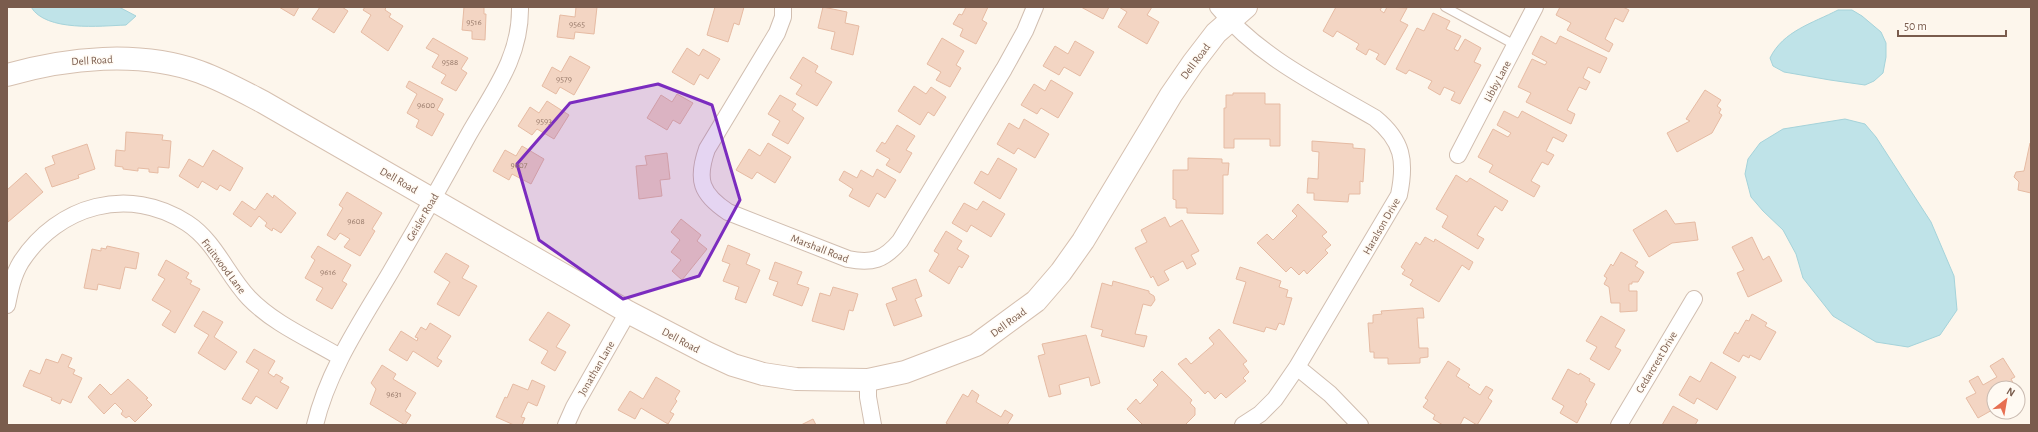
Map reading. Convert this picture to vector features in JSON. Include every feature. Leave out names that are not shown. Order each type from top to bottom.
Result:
[{"type":"street","name":"Geisler Road","points":[[316,425],[340,357],[504,74],[513,55],[520,23],[520,7]]},
{"type":"street","name":"Marshall Road","points":[[783,7],[778,33],[707,149],[701,166],[703,186],[713,202],[728,212],[848,259],[861,262],[876,260],[890,252],[900,241],[1004,69],[1025,31],[1035,7]]},
{"type":"street","name":"Dell Road","points":[[7,75],[41,66],[76,60],[118,59],[160,63],[198,72],[236,88],[263,102],[628,312],[707,354],[733,365],[763,374],[796,379],[868,380],[905,372],[976,345],[1036,301],[1061,272],[1083,241],[1175,88],[1216,33],[1223,14],[1246,7]]},
{"type":"street","name":"Libby Lane","points":[[1458,155],[1535,7]]},
{"type":"street","name":"Haralson Drive","points":[[1223,14],[1260,49],[1380,122],[1389,129],[1398,142],[1403,160],[1403,178],[1399,196],[1296,367],[1275,399],[1260,414],[1243,425]]},
{"type":"street","name":"Fruitwood Lane","points":[[7,305],[11,285],[21,263],[35,244],[52,227],[74,214],[96,206],[119,204],[146,206],[168,212],[188,224],[199,234],[219,258],[233,280],[264,312],[340,357]]},
{"type":"street","name":"Cedarcrest Drive","points":[[1619,425],[1694,298]]},
{"type":"street","name":"Jonathan Lane","points":[[566,425],[574,407],[628,312]]},
{"type":"street","points":[[1296,367],[1330,394],[1360,425]]},
{"type":"street","points":[[868,380],[868,397],[873,425]]},
{"type":"lane","points":[[1445,7],[1516,46]]},
{"type":"highlighted area","points":[[658,84],[712,105],[740,200],[699,276],[623,299],[539,240],[517,164],[570,103]]},
{"type":"water","points":[[31,7],[119,7],[136,16],[126,25],[74,26],[49,20],[38,15]]},
{"type":"water","points":[[1838,10],[1852,10],[1862,16],[1881,32],[1886,43],[1886,57],[1883,73],[1874,81],[1865,85],[1830,80],[1784,72],[1773,66],[1770,58],[1783,41],[1791,34]]},
{"type":"water","points":[[1845,119],[1865,124],[1876,137],[1931,222],[1954,276],[1957,310],[1940,335],[1908,347],[1876,342],[1833,316],[1803,278],[1796,254],[1783,230],[1751,197],[1745,174],[1748,159],[1760,143],[1783,129]]},
{"type":"building","points":[[279,7],[299,7],[294,16]]},
{"type":"building","points":[[320,7],[342,7],[348,11],[334,33],[312,19]]},
{"type":"building","points":[[365,7],[386,7],[385,10],[391,14],[389,17],[403,26],[388,51],[361,32],[371,15],[363,10]]},
{"type":"building","points":[[464,7],[484,7],[484,14],[486,14],[485,40],[472,39],[472,31],[462,30]]},
{"type":"building","points":[[576,7],[597,7],[594,34],[575,32],[574,39],[557,37],[560,15],[575,17]]},
{"type":"building","points":[[715,7],[744,7],[739,25],[734,23],[728,42],[707,35]]},
{"type":"building","points":[[823,7],[847,12],[845,23],[859,26],[853,55],[831,49],[835,32],[818,28]]},
{"type":"building","points":[[966,7],[988,7],[982,20],[987,23],[976,44],[960,36],[963,29],[953,24],[959,14],[962,15]]},
{"type":"building","points":[[1081,7],[1109,7],[1103,19]]},
{"type":"building","points":[[1119,7],[1152,7],[1147,15],[1159,22],[1147,44],[1118,27],[1127,12]]},
{"type":"building","points":[[1336,7],[1382,7],[1380,10],[1384,13],[1387,7],[1407,8],[1400,21],[1408,25],[1385,65],[1376,59],[1379,54],[1369,49],[1366,55],[1356,49],[1359,44],[1337,31],[1333,37],[1323,31]]},
{"type":"building","points":[[1560,7],[1623,7],[1629,10],[1623,22],[1615,18],[1605,39],[1613,44],[1609,52],[1567,30],[1571,23],[1556,15]]},
{"type":"building","points":[[1433,13],[1450,21],[1446,29],[1461,36],[1454,49],[1458,51],[1465,39],[1481,48],[1474,62],[1481,65],[1460,104],[1451,100],[1455,92],[1444,87],[1440,95],[1428,88],[1432,81],[1409,70],[1406,74],[1396,69],[1417,28],[1424,31]]},
{"type":"building","points":[[1541,36],[1556,44],[1560,36],[1607,58],[1600,73],[1588,67],[1583,78],[1590,82],[1586,90],[1579,87],[1567,110],[1575,114],[1571,124],[1526,102],[1531,93],[1518,87],[1532,59],[1545,65],[1547,62],[1532,54]]},
{"type":"building","points":[[433,38],[468,58],[461,69],[467,73],[456,91],[441,83],[446,75],[432,67],[439,55],[426,48]]},
{"type":"building","points":[[942,38],[964,51],[956,65],[961,68],[950,87],[936,80],[941,72],[927,64]]},
{"type":"building","points":[[1075,41],[1094,52],[1080,76],[1064,67],[1059,75],[1043,66],[1055,46],[1068,54]]},
{"type":"building","points":[[687,48],[699,56],[703,49],[720,59],[708,79],[700,74],[694,85],[672,72]]},
{"type":"building","points":[[570,56],[590,67],[574,95],[560,87],[556,94],[542,86],[552,67],[561,72]]},
{"type":"building","points":[[803,57],[818,66],[815,72],[832,82],[817,106],[796,94],[802,85],[790,78]]},
{"type":"building","points":[[1051,80],[1073,93],[1058,118],[1041,108],[1037,114],[1021,105],[1034,84],[1045,91]]},
{"type":"building","points":[[409,81],[443,99],[437,110],[444,114],[432,136],[416,127],[419,120],[407,113],[417,94],[406,87]]},
{"type":"building","points":[[914,86],[926,94],[931,87],[946,97],[934,116],[928,112],[920,125],[898,111]]},
{"type":"building","points":[[1705,90],[1721,100],[1717,106],[1721,109],[1719,113],[1722,115],[1712,133],[1677,152],[1667,133],[1690,121],[1686,119]]},
{"type":"building","points":[[1233,93],[1265,93],[1265,104],[1280,104],[1280,146],[1270,146],[1270,139],[1234,139],[1234,148],[1224,148],[1224,108],[1226,108],[1226,95],[1233,95]]},
{"type":"building","points":[[677,94],[693,103],[680,124],[673,120],[667,130],[647,118],[661,95],[672,102]]},
{"type":"building","points":[[780,95],[796,104],[792,110],[804,118],[788,144],[772,135],[780,121],[768,114]]},
{"type":"building","points":[[547,101],[569,115],[554,139],[537,129],[532,135],[518,126],[530,107],[539,113]]},
{"type":"building","points":[[1504,111],[1518,118],[1522,111],[1567,135],[1563,142],[1553,137],[1546,151],[1554,155],[1548,165],[1542,162],[1531,181],[1540,186],[1534,197],[1489,172],[1493,165],[1478,157],[1493,129],[1508,137],[1511,133],[1497,125]]},
{"type":"building","points":[[1024,119],[1049,134],[1035,158],[1018,148],[1014,154],[997,144],[1009,123],[1019,129]]},
{"type":"building","points":[[897,125],[915,136],[906,150],[912,153],[900,173],[886,165],[890,159],[876,151],[882,142],[885,144]]},
{"type":"building","points":[[126,132],[163,135],[162,140],[171,141],[169,168],[158,167],[158,173],[149,172],[149,169],[138,168],[138,171],[123,169],[123,167],[115,166],[116,150],[125,151]]},
{"type":"building","points":[[1312,141],[1353,144],[1353,148],[1365,149],[1363,182],[1360,181],[1360,194],[1349,194],[1348,202],[1314,200],[1314,193],[1307,193],[1308,178],[1318,179],[1319,152],[1312,151]]},
{"type":"building","points":[[768,143],[791,157],[775,183],[757,172],[752,179],[736,170],[749,149],[760,156]]},
{"type":"building","points":[[2030,143],[2031,193],[2018,190],[2019,182],[2014,177],[2016,172],[2024,171]]},
{"type":"building","points":[[87,144],[95,169],[78,175],[79,178],[52,187],[45,168],[55,164],[52,156]]},
{"type":"building","points":[[522,146],[544,159],[531,184],[512,174],[509,180],[493,171],[505,150],[516,156]]},
{"type":"building","points":[[213,150],[243,168],[230,191],[220,185],[217,190],[202,181],[198,188],[179,176],[189,159],[203,167]]},
{"type":"building","points":[[667,153],[670,179],[660,180],[662,196],[639,199],[636,166],[647,165],[645,156]]},
{"type":"building","points":[[998,158],[1017,169],[1000,199],[974,183],[981,171],[988,175]]},
{"type":"building","points":[[1188,158],[1222,159],[1222,163],[1229,163],[1228,175],[1223,175],[1223,214],[1187,213],[1187,208],[1176,208],[1176,200],[1173,199],[1173,170],[1188,170]]},
{"type":"building","points":[[877,169],[896,180],[885,198],[877,193],[869,207],[849,196],[853,189],[839,180],[844,171],[857,178],[861,170],[873,177]]},
{"type":"building","points":[[26,173],[43,192],[8,222],[7,190]]},
{"type":"building","points":[[1456,175],[1467,182],[1470,178],[1508,201],[1502,211],[1495,206],[1477,235],[1484,239],[1478,249],[1442,227],[1448,216],[1436,209]]},
{"type":"building","points":[[347,192],[382,213],[372,229],[375,231],[360,256],[344,247],[350,239],[340,233],[335,240],[327,235],[343,208],[339,205]]},
{"type":"building","points":[[267,193],[273,198],[274,195],[296,213],[281,233],[273,228],[272,231],[265,226],[267,223],[259,216],[251,227],[233,214],[242,201],[255,210]]},
{"type":"building","points":[[983,201],[1005,214],[991,237],[971,225],[967,232],[952,223],[964,203],[977,210]]},
{"type":"building","points":[[1298,204],[1327,232],[1322,236],[1331,245],[1325,250],[1328,253],[1307,274],[1304,270],[1299,275],[1291,267],[1286,272],[1257,243],[1267,234],[1273,240],[1297,216],[1292,211]]},
{"type":"building","points":[[1666,210],[1675,224],[1695,222],[1698,240],[1672,243],[1649,257],[1633,230]]},
{"type":"building","points":[[1165,217],[1170,227],[1182,220],[1199,251],[1191,255],[1196,264],[1187,269],[1183,261],[1164,271],[1169,280],[1158,286],[1153,276],[1151,278],[1135,248],[1147,242],[1141,230]]},
{"type":"building","points":[[681,219],[701,235],[697,241],[707,249],[682,280],[672,271],[681,260],[671,252],[680,240],[671,232]]},
{"type":"building","points":[[946,231],[962,241],[957,249],[969,256],[962,268],[959,266],[949,284],[929,271],[939,254],[934,251]]},
{"type":"building","points":[[1425,237],[1434,242],[1435,239],[1473,262],[1469,270],[1462,265],[1439,302],[1410,285],[1413,280],[1402,274],[1405,270],[1401,267],[1416,242],[1420,245]]},
{"type":"building","points":[[1752,237],[1763,260],[1769,256],[1782,281],[1748,297],[1737,273],[1744,270],[1732,247]]},
{"type":"building","points":[[728,245],[750,254],[746,264],[760,270],[746,303],[735,299],[739,287],[723,281],[730,264],[722,261]]},
{"type":"building","points":[[107,246],[139,253],[136,269],[125,267],[120,289],[98,284],[97,290],[84,288],[92,249],[101,251],[101,248],[106,249]]},
{"type":"building","points":[[318,246],[351,265],[342,281],[347,284],[332,309],[316,300],[323,288],[305,278],[315,260],[311,257]]},
{"type":"building","points":[[1621,252],[1638,262],[1635,266],[1644,272],[1638,282],[1632,282],[1632,284],[1629,284],[1629,291],[1637,291],[1637,311],[1620,312],[1620,303],[1611,303],[1609,287],[1604,284],[1607,278],[1604,276],[1611,264],[1613,266]]},
{"type":"building","points":[[446,253],[469,266],[462,278],[477,286],[459,316],[437,304],[450,282],[434,272]]},
{"type":"building","points":[[166,260],[189,273],[186,278],[192,281],[190,284],[200,289],[175,333],[162,325],[171,311],[152,300],[165,279],[158,275]]},
{"type":"building","points":[[775,262],[802,272],[797,284],[809,288],[802,306],[773,295],[778,282],[769,279]]},
{"type":"building","points":[[1240,267],[1281,281],[1279,287],[1288,290],[1286,297],[1292,298],[1284,325],[1279,323],[1276,330],[1266,327],[1264,332],[1233,323],[1246,282],[1236,279]]},
{"type":"building","points":[[916,279],[922,296],[915,299],[922,316],[894,326],[886,304],[897,300],[892,288]]},
{"type":"building","points":[[1113,281],[1149,291],[1149,293],[1154,296],[1155,300],[1151,306],[1143,304],[1135,334],[1147,336],[1144,347],[1101,336],[1103,330],[1091,327],[1102,283],[1112,286]]},
{"type":"building","points":[[833,287],[858,294],[853,311],[849,310],[844,330],[812,321],[820,293],[830,296]]},
{"type":"building","points":[[1423,308],[1424,318],[1417,318],[1419,348],[1428,348],[1428,357],[1420,358],[1420,363],[1388,364],[1388,358],[1374,358],[1374,352],[1370,352],[1368,323],[1373,323],[1373,315],[1382,314],[1381,311]]},
{"type":"building","points":[[203,311],[223,322],[214,337],[237,352],[225,370],[198,353],[209,335],[194,326]]},
{"type":"building","points":[[548,312],[570,325],[556,347],[566,352],[555,371],[541,363],[548,351],[529,340]]},
{"type":"building","points":[[1752,314],[1767,323],[1765,326],[1776,332],[1760,360],[1750,355],[1749,358],[1743,355],[1739,362],[1723,353],[1735,332],[1738,334],[1746,320],[1749,321]]},
{"type":"building","points":[[1601,316],[1625,330],[1615,347],[1621,350],[1609,370],[1590,359],[1597,347],[1586,341]]},
{"type":"building","points":[[430,323],[451,336],[437,358],[442,361],[438,367],[413,351],[407,361],[389,350],[401,331],[417,341],[418,338],[415,337],[421,327],[426,330]]},
{"type":"building","points":[[1219,329],[1247,361],[1243,364],[1249,372],[1243,378],[1246,381],[1226,398],[1221,393],[1215,399],[1208,391],[1205,394],[1178,364],[1186,358],[1191,364],[1214,344],[1209,338]]},
{"type":"building","points":[[1086,335],[1100,383],[1091,386],[1089,377],[1059,385],[1061,394],[1049,397],[1038,356],[1045,354],[1042,344]]},
{"type":"building","points":[[254,349],[275,361],[268,373],[274,377],[276,374],[283,378],[280,382],[289,387],[277,409],[256,396],[251,404],[242,399],[259,370],[246,362]]},
{"type":"building","points":[[62,354],[72,358],[68,367],[75,370],[73,374],[82,378],[71,403],[62,399],[60,404],[51,400],[52,398],[23,386],[30,370],[40,374],[46,359],[58,363]]},
{"type":"building","points":[[2003,358],[2015,377],[2012,380],[1992,380],[1997,377],[1990,366]]},
{"type":"building","points":[[1448,361],[1460,369],[1456,376],[1470,385],[1468,387],[1480,395],[1486,386],[1493,390],[1488,398],[1492,401],[1477,425],[1464,417],[1460,425],[1443,425],[1433,419],[1435,415],[1423,407],[1428,400],[1425,398]]},
{"type":"building","points":[[1711,362],[1736,377],[1717,410],[1697,398],[1694,404],[1679,395],[1690,376],[1700,382]]},
{"type":"building","points":[[382,365],[396,374],[393,379],[416,393],[405,411],[411,415],[405,425],[370,404],[376,389],[371,383]]},
{"type":"building","points":[[1568,369],[1579,375],[1580,373],[1595,384],[1585,402],[1587,404],[1577,423],[1560,413],[1564,406],[1552,399]]},
{"type":"building","points":[[1162,371],[1192,400],[1190,403],[1195,408],[1195,415],[1185,425],[1143,425],[1127,409],[1136,399],[1140,404],[1158,385],[1153,380]]},
{"type":"building","points":[[1978,376],[1983,385],[1986,383],[1986,414],[1978,418],[1966,398],[1976,393],[1969,381]]},
{"type":"building","points":[[656,377],[680,391],[675,399],[677,401],[670,412],[674,414],[668,424],[641,408],[635,419],[618,410],[630,391],[643,399]]},
{"type":"building","points":[[128,379],[148,398],[146,399],[152,405],[135,422],[129,416],[126,418],[121,414],[123,411],[115,403],[104,414],[88,397],[100,384],[111,395]]},
{"type":"building","points":[[532,380],[545,386],[537,406],[528,402],[521,417],[525,418],[522,425],[514,425],[496,417],[513,384],[528,390]]},
{"type":"building","points":[[972,390],[979,395],[976,402],[1001,417],[1005,410],[1013,415],[1007,425],[949,425],[946,423],[963,394],[968,397]]},
{"type":"building","points":[[1673,406],[1698,420],[1695,425],[1662,425]]},
{"type":"building","points":[[813,419],[816,425],[801,425]]}]
